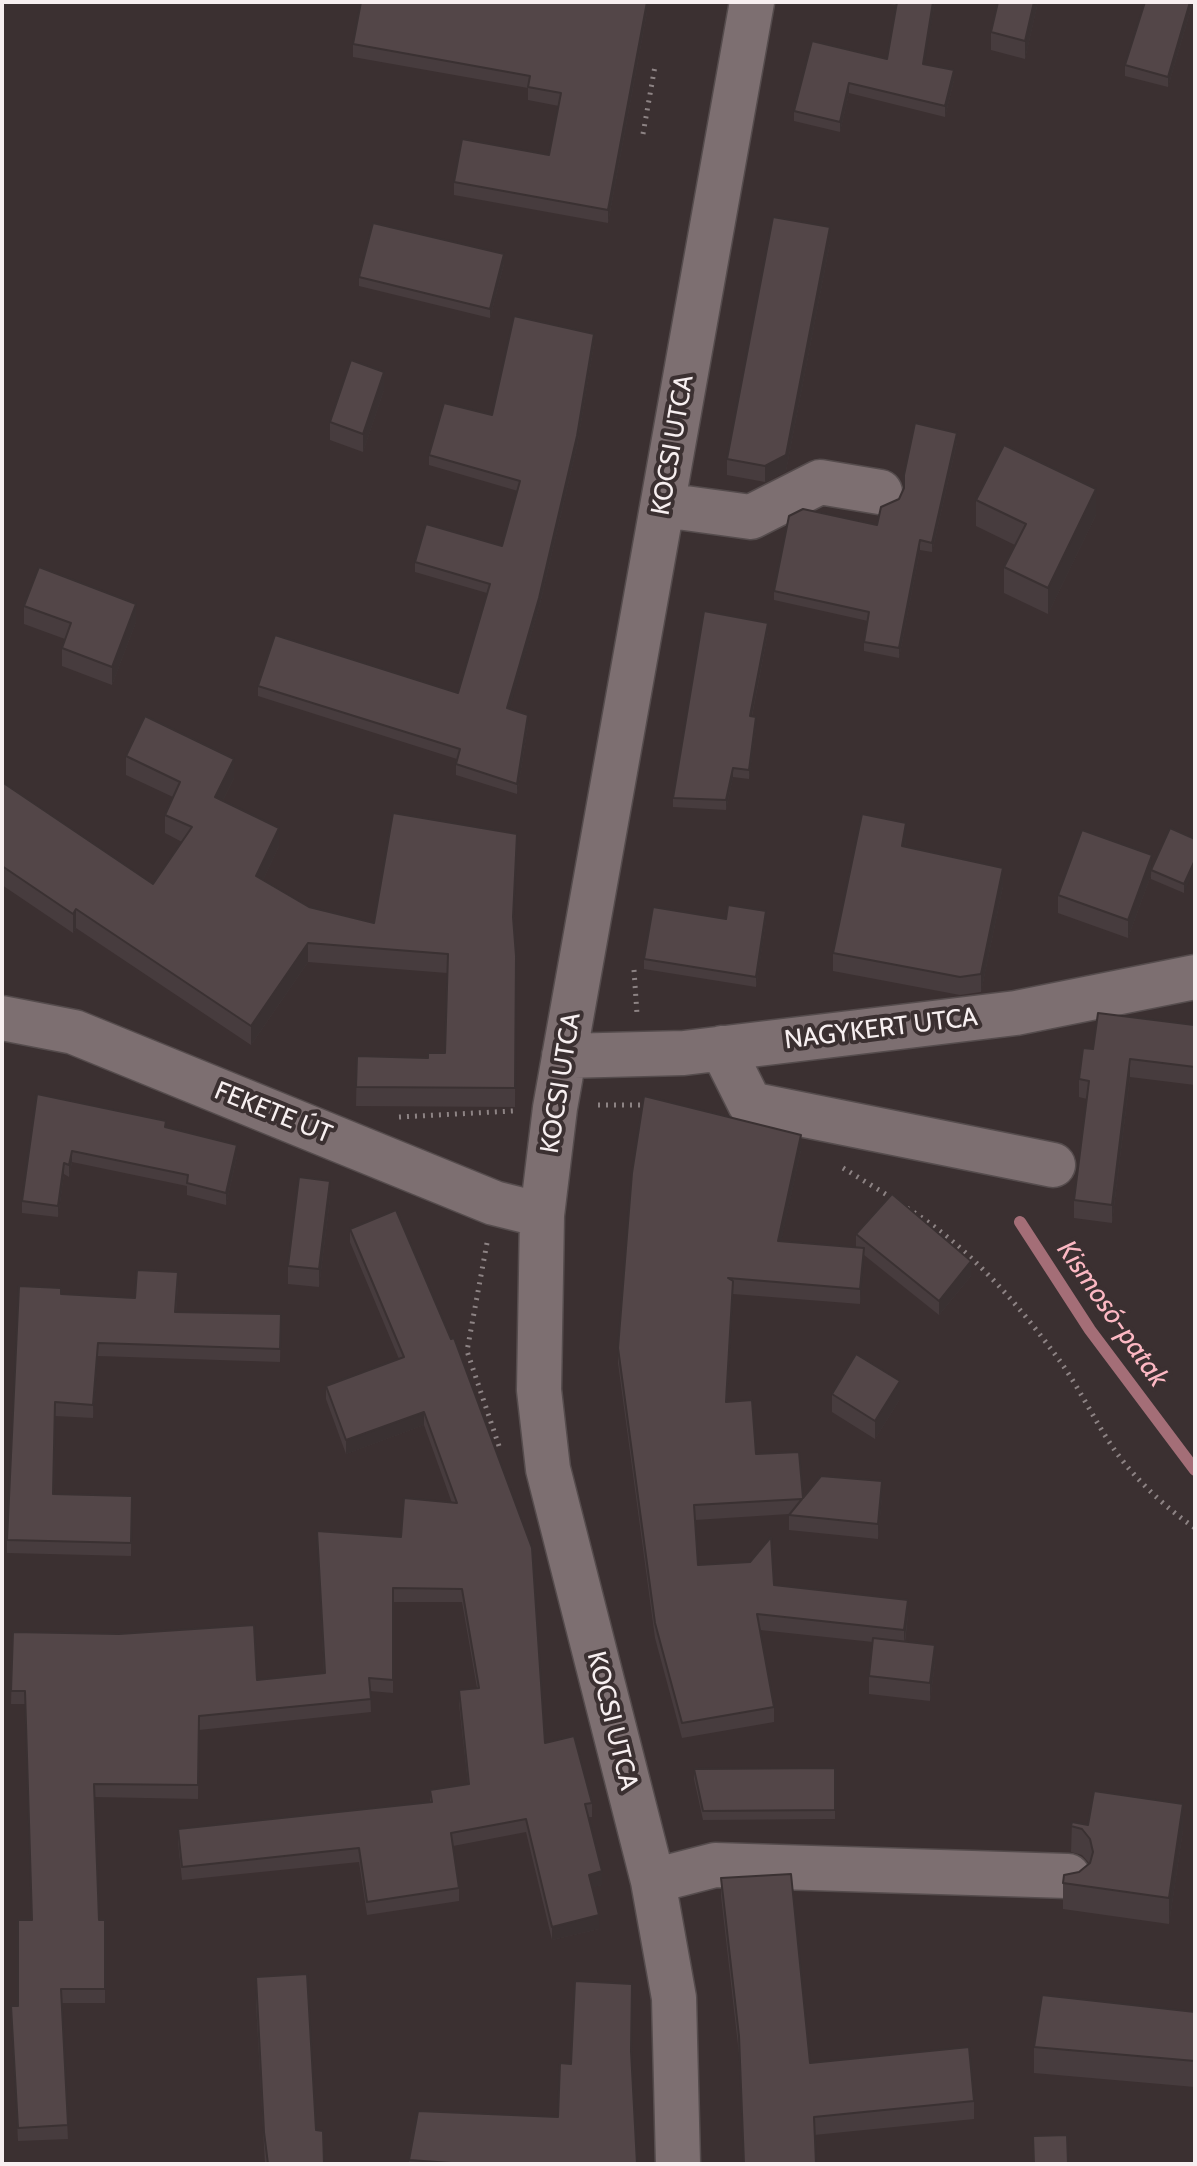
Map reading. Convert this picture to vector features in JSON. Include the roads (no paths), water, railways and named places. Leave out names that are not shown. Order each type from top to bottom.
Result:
[{"type":"street","name":"KOCSI UTCA","points":[[678,2164],[674,1998],[653,1881],[548,1469],[539,1390],[542,1215],[564,1056],[752,2]]},
{"type":"street","points":[[663,505],[751,517],[820,482],[880,492]]},
{"type":"street","name":"NAGYKERT UTCA","points":[[564,1056],[722,1048],[1016,1013],[1195,977]]},
{"type":"street","name":"FEKETE ÚT","points":[[2,1018],[74,1032],[494,1203],[542,1215]]},
{"type":"street","points":[[722,1048],[750,1104],[1053,1165]]},
{"type":"street","points":[[653,1881],[715,1865],[1068,1876]]},
{"type":"waterway","name":"Kismosó-patak","points":[[1020,1222],[1090,1330],[1195,1470]]}]
